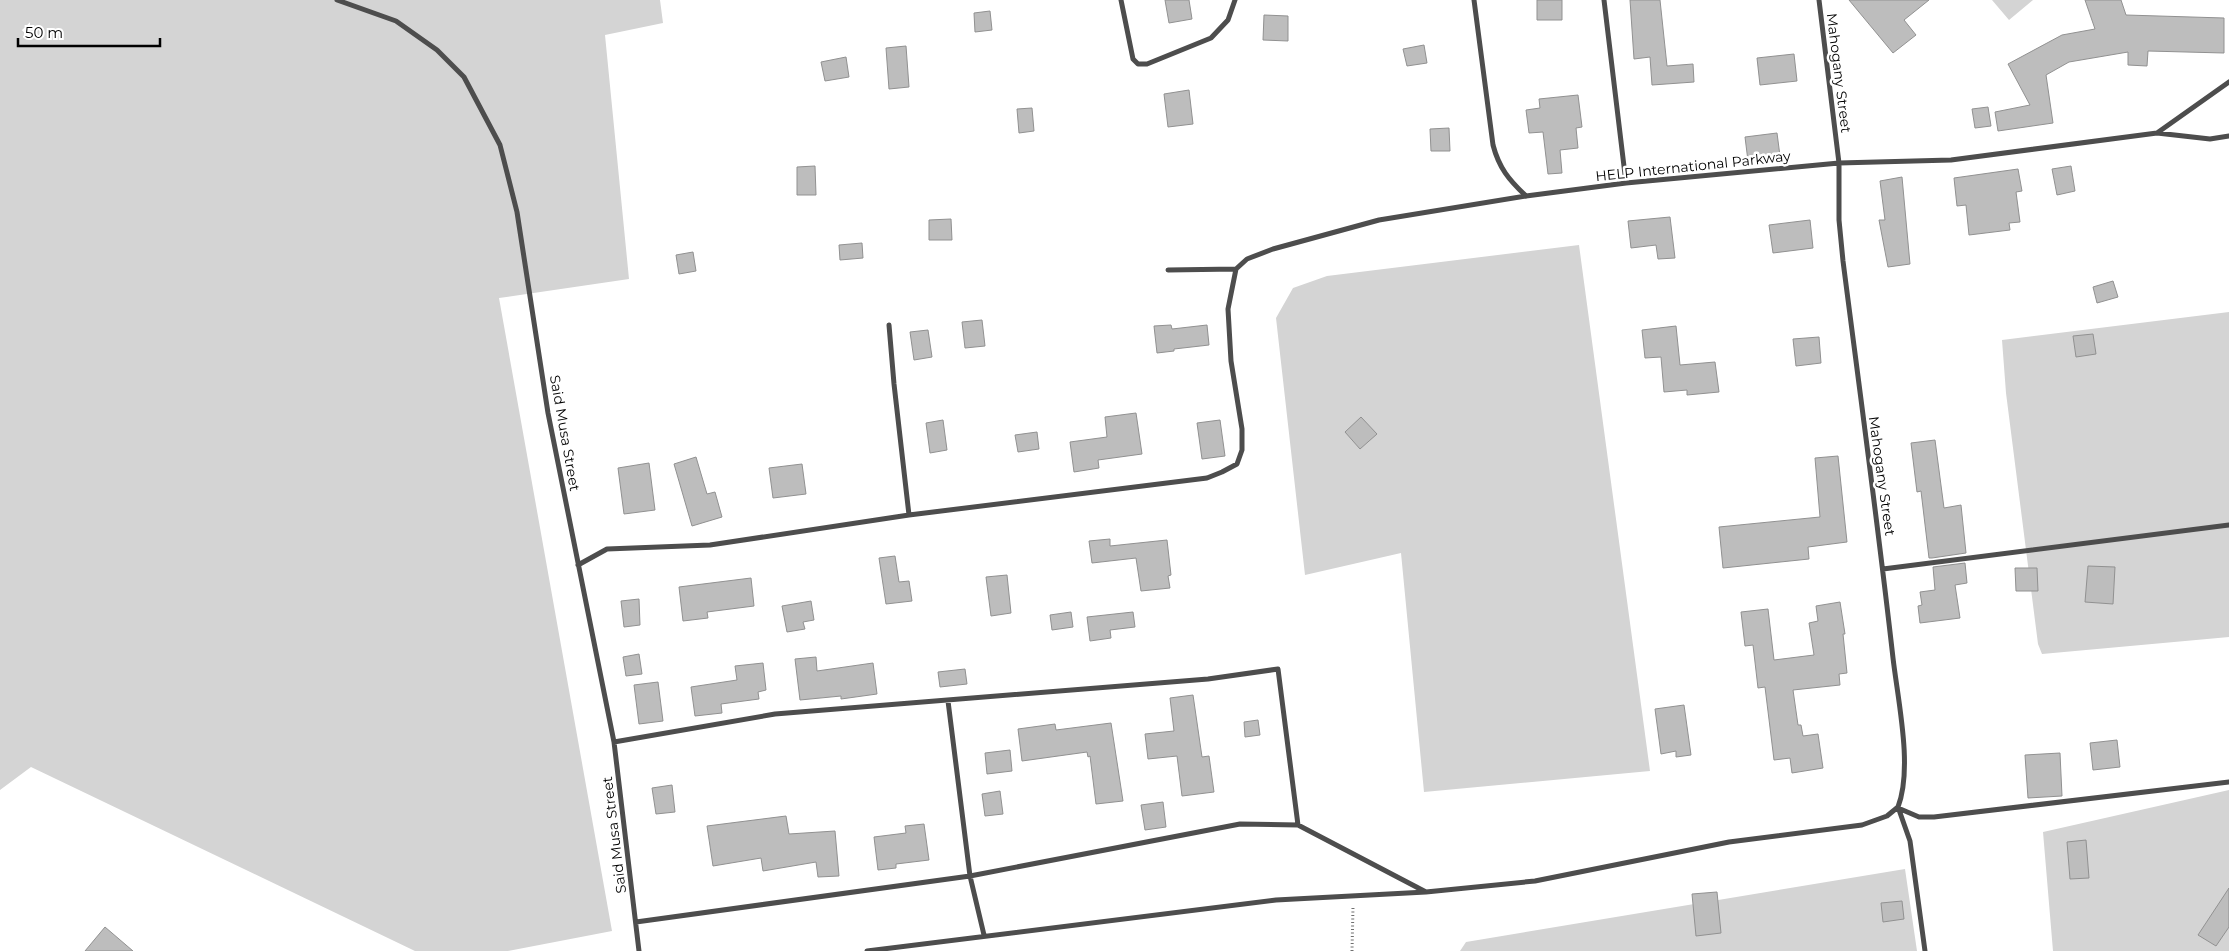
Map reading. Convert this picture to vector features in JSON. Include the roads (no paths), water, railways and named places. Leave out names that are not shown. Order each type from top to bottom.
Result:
[{"type":"street","name":"Said Musa Street","points":[[337,0],[396,21],[437,50],[464,77],[500,145],[517,212],[548,412],[614,742],[640,951]]},
{"type":"street","points":[[1121,0],[1133,59],[1138,64],[1147,64],[1211,38],[1228,20],[1236,0]]},
{"type":"street","points":[[1474,0],[1495,152],[1503,173],[1526,196]]},
{"type":"street","points":[[1604,0],[1626,182]]},
{"type":"street","name":"Mahogany Street","points":[[1819,0],[1839,162],[1839,220],[1842,261],[1883,569],[1904,760],[1904,793],[1898,807]]},
{"type":"street","points":[[2157,133],[2229,82]]},
{"type":"street","name":"HELP International Parkway","points":[[1236,269],[1247,259],[1273,249],[1379,220],[1626,182],[1839,162],[1951,160],[2157,133],[2210,139],[2229,136]]},
{"type":"street","points":[[578,565],[607,549],[710,545],[909,515],[1207,478],[1222,472],[1237,464],[1242,450],[1242,429],[1231,362],[1228,309],[1236,269],[1168,270]]},
{"type":"street","points":[[889,325],[909,515]]},
{"type":"street","points":[[1883,569],[2229,525]]},
{"type":"street","points":[[614,742],[775,714],[1208,679],[1278,669],[1298,825]]},
{"type":"street","points":[[948,700],[970,876],[984,935]]},
{"type":"street","points":[[1898,807],[1919,817],[1934,817],[2229,782]]},
{"type":"street","points":[[867,951],[1276,900],[1426,892],[1535,881],[1729,842],[1862,825],[1887,816],[1898,807]]},
{"type":"street","points":[[1898,807],[1910,841],[1925,951]]},
{"type":"street","points":[[636,922],[970,876],[1240,824],[1298,825],[1426,892]]}]
